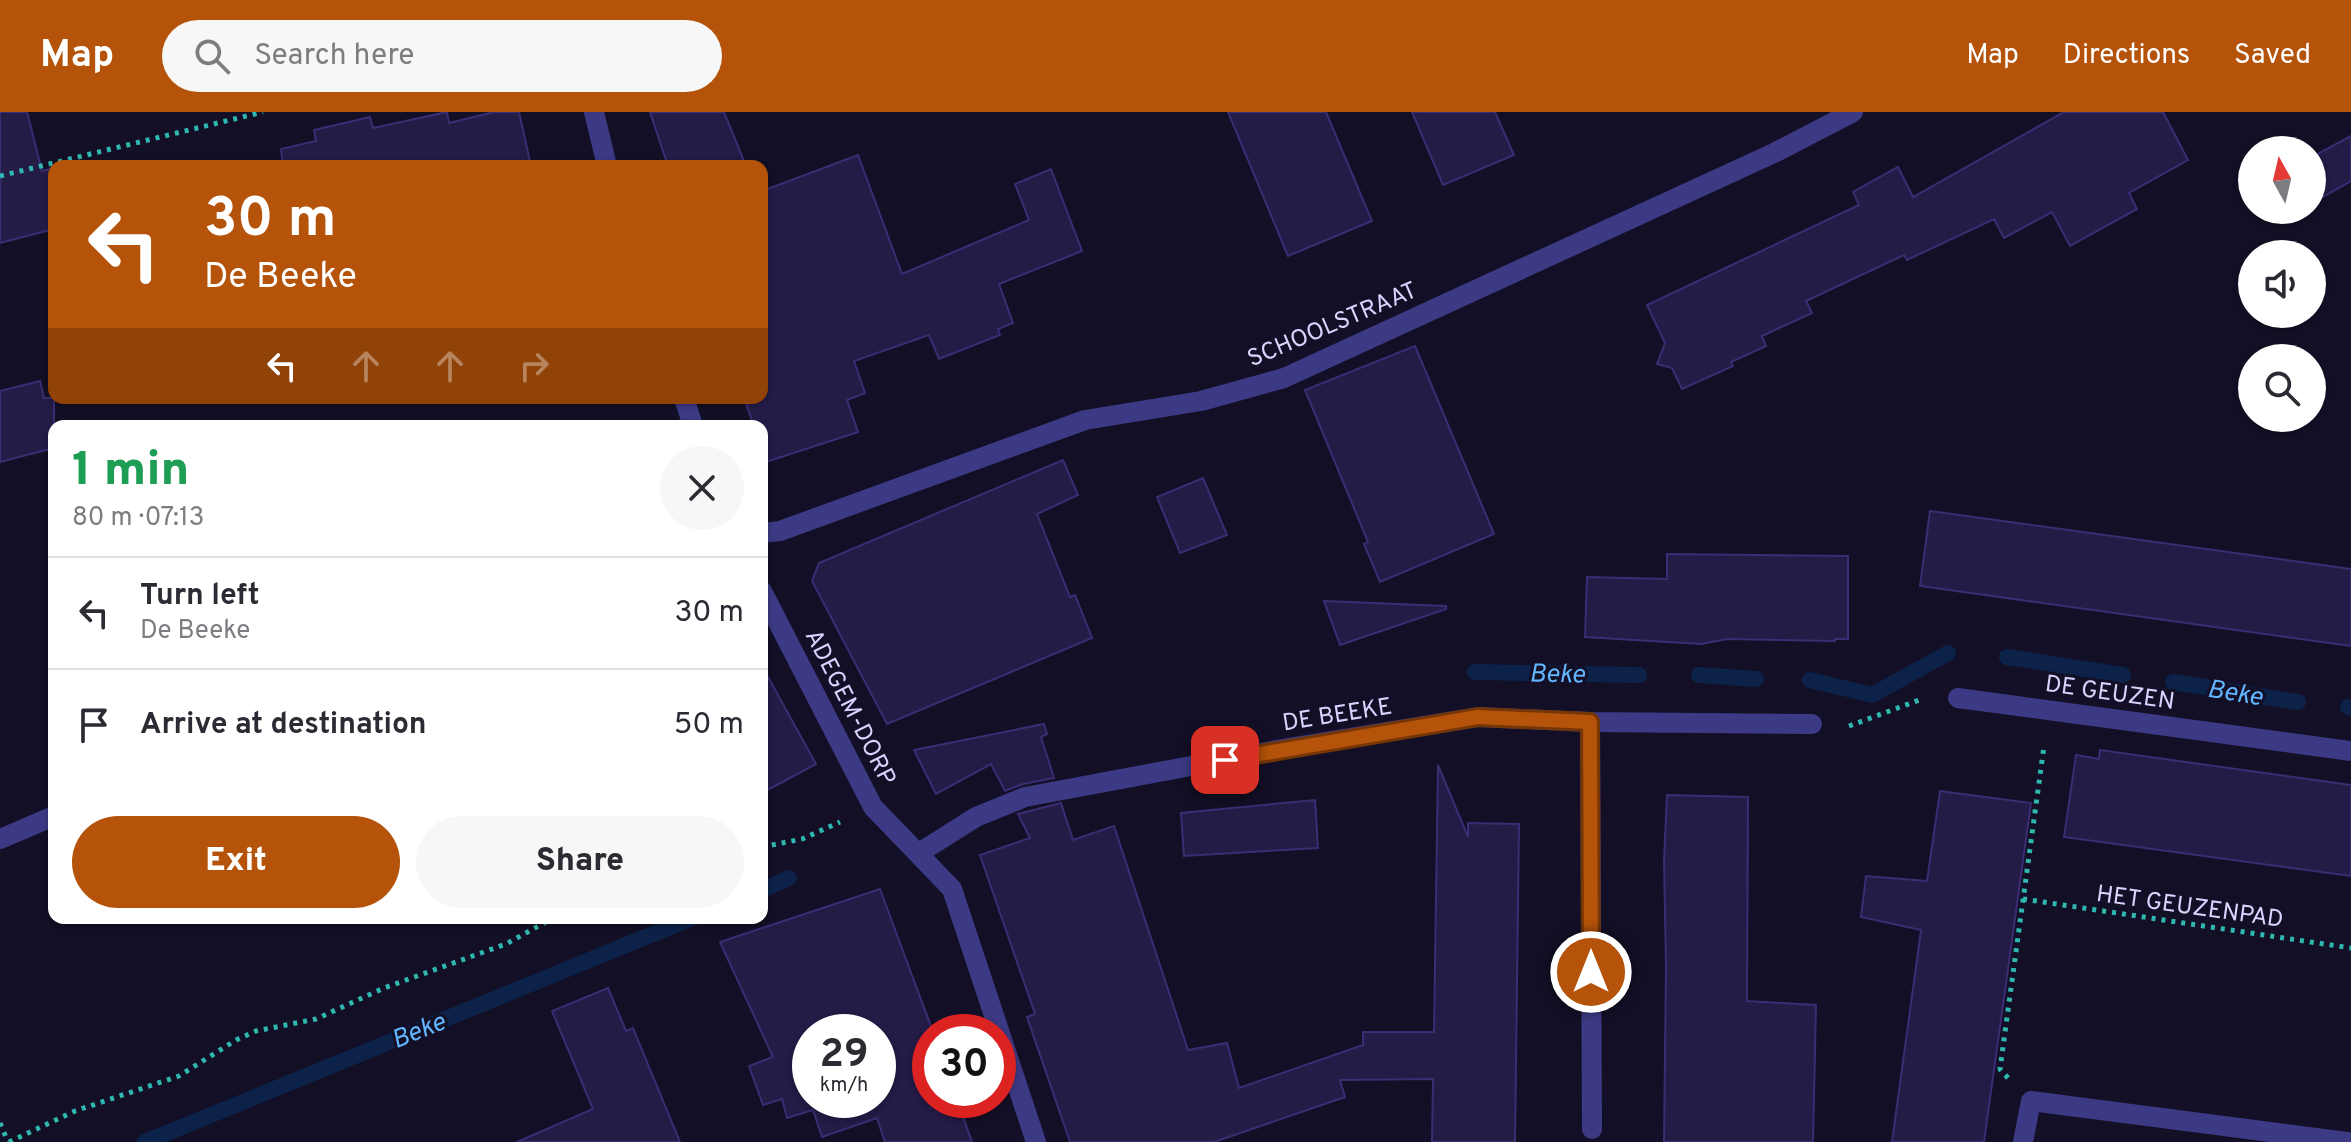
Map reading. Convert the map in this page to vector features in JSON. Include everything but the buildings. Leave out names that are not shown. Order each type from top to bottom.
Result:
[{"type":"street","points":[[594,112],[606,160]]},
{"type":"street","name":"SCHOOLSTRAAT","points":[[768,532],[780,531],[1085,420],[1201,401],[1284,378],[1774,153],[1853,112]]},
{"type":"street","name":"ADEGEM-DORP","points":[[768,603],[873,807],[952,889],[1036,1142]]},
{"type":"street","name":"DE GEUZEN","points":[[1958,698],[2351,751]]},
{"type":"street","name":"DE BEEKE","points":[[919,853],[976,817],[1025,797],[1282,749],[1478,717],[1590,722],[1812,724]]},
{"type":"street","points":[[1590,722],[1592,1129]]},
{"type":"street","points":[[0,839],[48,819]]},
{"type":"street","points":[[2023,1142],[2031,1101],[2347,1142]]},
{"type":"path","points":[[66,160],[263,112]]},
{"type":"path","points":[[0,176],[48,164]]},
{"type":"path","points":[[1812,724],[1841,729],[1929,696],[1958,698]]},
{"type":"path","points":[[2031,1101],[2000,1069],[2049,710]]},
{"type":"path","points":[[768,846],[802,839],[873,807]]},
{"type":"path","name":"HET GEUZENPAD","points":[[2023,899],[2351,948]]},
{"type":"path","points":[[0,1123],[8,1142],[75,1111],[179,1076],[256,1031],[316,1019],[384,988],[458,964],[506,944],[542,924]]},
{"type":"waterway","name":"Beke","points":[[1810,680],[1872,695],[1948,653]]},
{"type":"waterway","name":"Beke","points":[[2007,657],[2123,675]]},
{"type":"waterway","name":"Beke","points":[[1475,672],[1639,675]]},
{"type":"waterway","name":"Beke","points":[[1699,675],[1756,679]]},
{"type":"waterway","name":"Beke","points":[[2173,682],[2298,702]]},
{"type":"waterway","name":"Beke","points":[[768,887],[789,878]]},
{"type":"waterway","name":"Beke","points":[[145,1142],[677,924]]},
{"type":"route","points":[[1225,760],[1478,717],[1590,722],[1591,972]]}]
